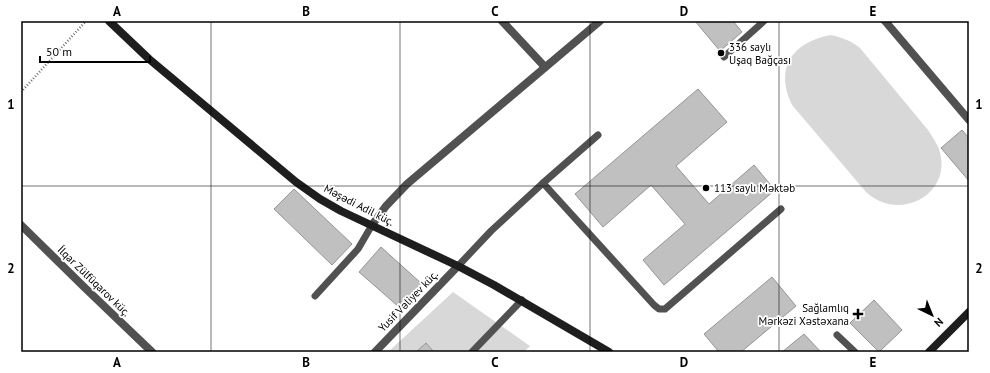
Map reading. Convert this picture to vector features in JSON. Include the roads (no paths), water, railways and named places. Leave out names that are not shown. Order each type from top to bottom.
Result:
[{"type":"street","name":"Məşədi Adil küç.","points":[[109,21],[149,59],[296,182],[320,200],[458,266],[522,300],[609,352]]},
{"type":"street","points":[[502,21],[545,67]]},
{"type":"street","points":[[372,225],[386,206],[407,184],[600,21]]},
{"type":"street","points":[[885,21],[969,120]]},
{"type":"street","name":"İlqar Zülfüqarov küç.","points":[[21,225],[152,352]]},
{"type":"street","name":"Yusif Vəliyev küç.","points":[[375,352],[458,266]]},
{"type":"street","points":[[929,352],[969,312]]},
{"type":"lane","points":[[724,57],[764,21]]},
{"type":"lane","points":[[458,266],[491,231],[543,182],[598,135]]},
{"type":"lane","points":[[543,182],[659,309],[665,309],[781,210]]},
{"type":"lane","points":[[315,296],[358,249],[372,225]]},
{"type":"lane","points":[[472,352],[522,300]]},
{"type":"lane","points":[[837,335],[855,352]]},
{"type":"place","name":"336 saylı Uşaq Bağçası","points":[[721,53]]},
{"type":"place","name":"113 saylı Məktəb","points":[[706,188]]},
{"type":"place","name":"Sağlamlıq Mərkəzi Xəstəxana","points":[[858,314]]}]
